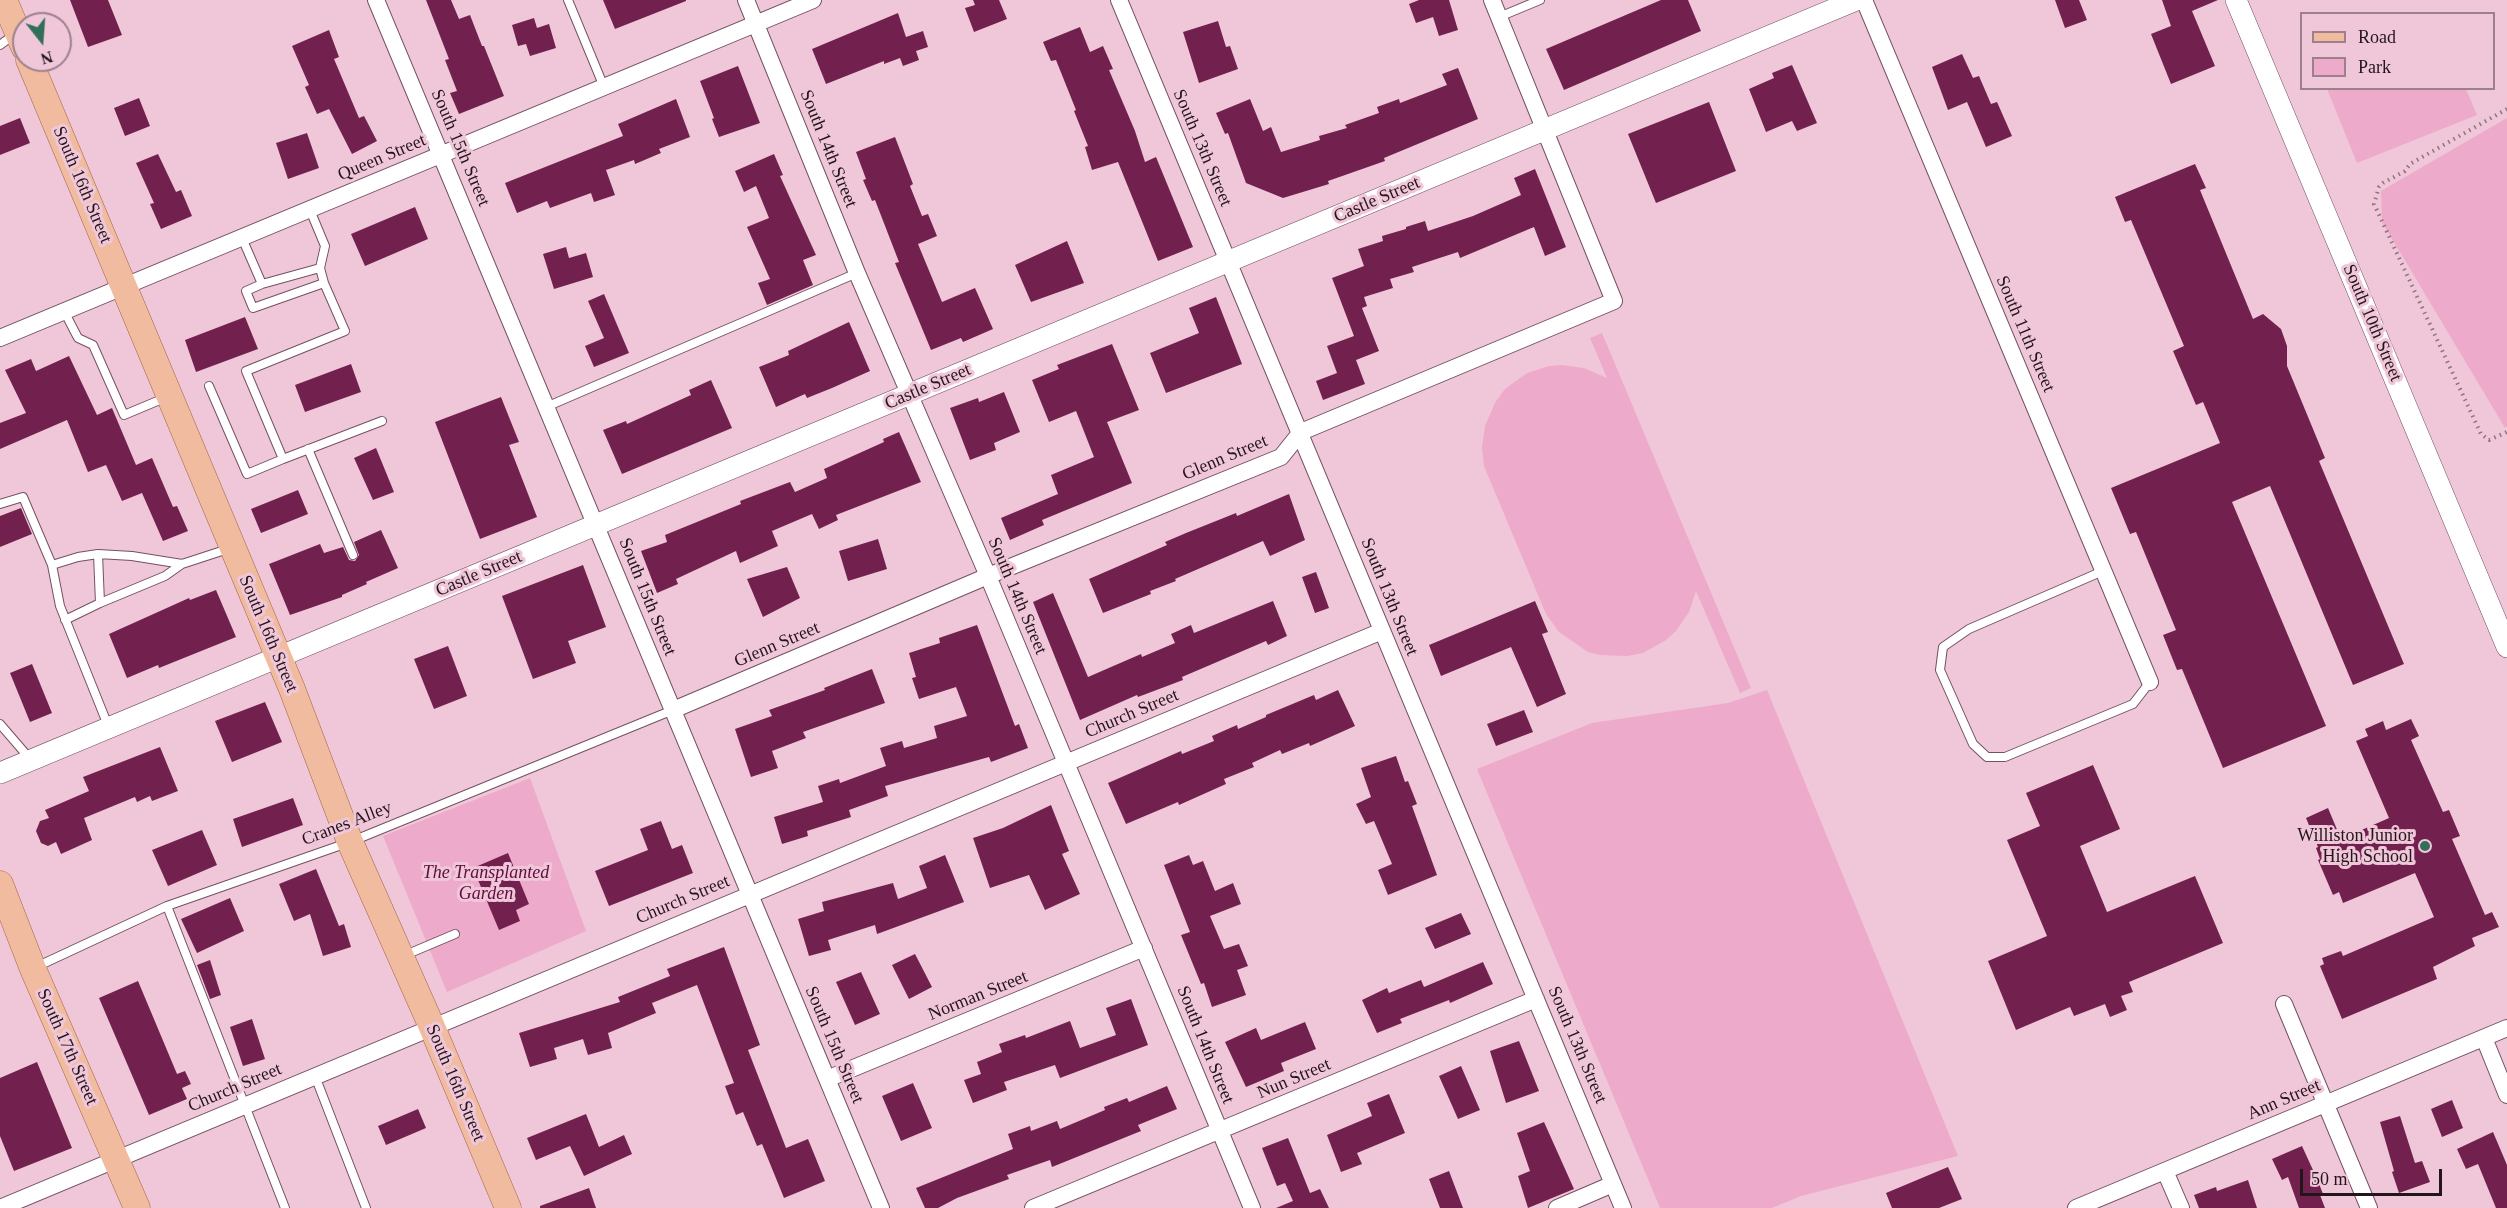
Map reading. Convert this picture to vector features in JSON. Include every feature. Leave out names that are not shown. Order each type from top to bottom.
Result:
[{"type":"main road","points":[[4,0],[12,33]]},
{"type":"main road","name":"South 16th Street","points":[[34,72],[278,658],[350,842],[432,1027],[508,1208]]},
{"type":"main road","name":"South 17th Street","points":[[0,884],[33,969],[138,1208]]},
{"type":"street","name":"South 15th Street","points":[[376,0],[881,1208]]},
{"type":"street","name":"South 14th Street","points":[[746,0],[909,395],[988,576],[1252,1208]]},
{"type":"street","name":"Queen Street","points":[[0,338],[813,0]]},
{"type":"street","name":"South 13th Street","points":[[1119,0],[1623,1208]]},
{"type":"street","name":"Glenn Street","points":[[672,710],[988,576],[1281,456],[1301,432],[1614,301],[1491,0]]},
{"type":"street","name":"Castle Street","points":[[0,773],[1856,0]]},
{"type":"street","name":"South 11th Street","points":[[1864,0],[2150,682]]},
{"type":"street","name":"South 10th Street","points":[[2236,0],[2507,647]]},
{"type":"street","name":"Church Street","points":[[0,1208],[749,893],[1382,631]]},
{"type":"street","name":"Norman Street","points":[[827,1079],[1144,948]]},
{"type":"street","name":"Nun Street","points":[[1033,1208],[1536,999]]},
{"type":"street","points":[[2284,1004],[2370,1208]]},
{"type":"street","name":"Ann Street","points":[[2076,1208],[2507,1028]]},
{"type":"street","points":[[2484,1038],[2507,1095]]},
{"type":"street","points":[[2165,1171],[2181,1208]]},
{"type":"street","points":[[1557,1208],[1613,1184]]},
{"type":"lane","points":[[568,0],[604,87]]},
{"type":"lane","points":[[1499,17],[1540,0]]},
{"type":"lane","points":[[283,459],[246,371],[345,331],[324,283],[320,268],[325,256],[325,246],[310,210]]},
{"type":"lane","points":[[242,238],[262,284]]},
{"type":"lane","points":[[320,268],[262,284],[246,291],[253,308],[324,283]]},
{"type":"lane","points":[[546,407],[858,273]]},
{"type":"lane","points":[[64,311],[78,338],[93,345],[124,416],[170,396]]},
{"type":"lane","points":[[209,386],[247,474],[382,421]]},
{"type":"lane","points":[[309,449],[353,555]]},
{"type":"lane","points":[[0,504],[24,497],[52,565],[65,620],[109,728]]},
{"type":"lane","points":[[65,620],[165,576],[182,564],[232,548]]},
{"type":"lane","points":[[52,565],[98,554],[132,556],[182,564]]},
{"type":"lane","points":[[98,554],[100,603]]},
{"type":"lane","points":[[2103,571],[1969,629],[1943,647],[1940,670],[1973,744],[1987,757],[2005,757],[2133,704],[2150,682]]},
{"type":"lane","name":"Cranes Alley","points":[[33,969],[167,906],[350,842],[672,710]]},
{"type":"lane","points":[[0,724],[31,760]]},
{"type":"lane","points":[[167,906],[285,1208]]},
{"type":"lane","points":[[401,957],[455,934]]},
{"type":"lane","points":[[315,1076],[366,1208]]},
{"type":"path","points":[[2507,109],[2410,164],[2405,171],[2383,183],[2374,204],[2481,434],[2488,440],[2507,432]]},
{"type":"green space","points":[[2327,90],[2466,90],[2477,115],[2357,163]]},
{"type":"green space","points":[[2507,118],[2507,426],[2505,428],[2382,222],[2381,191]]},
{"type":"green space","points":[[1602,333],[1751,688],[1740,693],[1696,591],[1689,612],[1676,631],[1666,640],[1643,653],[1627,656],[1588,652],[1559,632],[1546,614],[1484,466],[1482,447],[1485,426],[1496,401],[1505,389],[1527,373],[1549,366],[1584,368],[1607,378],[1590,338]]},
{"type":"green space","points":[[1767,690],[1958,1156],[1801,1196],[1772,1208],[1660,1208],[1477,769],[1592,723],[1728,703]]},
{"type":"green space","name":"The Transplanted Garden","points":[[530,778],[586,931],[447,992],[383,836]]},
{"type":"building","points":[[70,0],[108,0],[122,35],[88,47]]},
{"type":"building","points":[[426,0],[451,0],[459,19],[470,15],[504,96],[459,114],[450,93],[457,91],[445,60],[449,59]]},
{"type":"building","points":[[603,0],[686,0],[686,1],[615,29]]},
{"type":"building","points":[[973,0],[999,0],[1007,19],[974,32],[965,8],[975,5]]},
{"type":"building","points":[[1419,0],[1449,0],[1458,30],[1439,36],[1433,17],[1416,23],[1409,4]]},
{"type":"building","points":[[1661,0],[1688,0],[1701,31],[1564,90],[1546,49]]},
{"type":"building","points":[[2055,0],[2079,0],[2087,20],[2065,28]]},
{"type":"building","points":[[2162,0],[2218,0],[2192,11],[2215,66],[2171,84],[2151,34],[2171,26]]},
{"type":"building","points":[[898,13],[906,37],[923,31],[928,47],[916,51],[919,60],[903,66],[900,58],[884,64],[884,61],[826,84],[812,49]]},
{"type":"building","points":[[534,18],[537,28],[549,24],[556,48],[530,56],[526,44],[518,46],[512,25]]},
{"type":"building","points":[[1218,21],[1226,47],[1230,46],[1238,69],[1199,83],[1183,32]]},
{"type":"building","points":[[1080,27],[1090,52],[1103,46],[1113,69],[1109,70],[1135,131],[1145,162],[1156,157],[1193,247],[1158,261],[1118,162],[1092,170],[1085,147],[1088,146],[1074,111],[1076,110],[1056,60],[1051,61],[1043,42]]},
{"type":"building","points":[[329,30],[339,57],[334,59],[359,118],[364,116],[377,141],[352,154],[329,109],[317,114],[305,87],[309,85],[292,46]]},
{"type":"building","points":[[1962,54],[1973,78],[1979,76],[1991,104],[1997,102],[2012,136],[1986,147],[1967,102],[1948,110],[1932,67]]},
{"type":"building","points":[[1792,65],[1817,123],[1797,131],[1792,121],[1766,132],[1749,89],[1774,78],[1772,73]]},
{"type":"building","points":[[738,66],[760,123],[719,137],[700,81]]},
{"type":"building","points":[[1458,68],[1478,119],[1384,158],[1385,161],[1328,181],[1329,184],[1283,198],[1246,183],[1228,133],[1225,134],[1216,113],[1250,99],[1263,131],[1271,127],[1281,152],[1320,140],[1319,136],[1347,128],[1345,125],[1379,113],[1377,107],[1399,99],[1400,103],[1447,85],[1442,74]]},
{"type":"building","points":[[139,98],[150,126],[125,136],[114,108]]},
{"type":"building","points":[[676,99],[690,137],[659,149],[661,153],[635,164],[634,160],[606,170],[615,195],[594,202],[591,193],[550,208],[547,201],[517,213],[505,183],[623,136],[618,124]]},
{"type":"building","points":[[1709,102],[1736,171],[1656,203],[1628,134]]},
{"type":"building","points":[[20,118],[30,143],[0,155],[0,126]]},
{"type":"building","points":[[307,133],[319,168],[288,179],[276,143]]},
{"type":"building","points":[[895,137],[913,184],[910,186],[922,216],[928,214],[937,236],[918,244],[942,302],[975,288],[993,329],[963,342],[961,338],[931,350],[895,263],[899,262],[875,200],[872,201],[863,180],[866,179],[856,152]]},
{"type":"building","points":[[158,154],[176,192],[181,190],[192,216],[161,229],[150,204],[154,203],[136,163]]},
{"type":"building","points":[[774,154],[783,175],[780,176],[816,255],[803,260],[813,285],[767,305],[758,283],[770,279],[747,227],[769,218],[756,186],[744,192],[735,171]]},
{"type":"building","points":[[2195,164],[2206,188],[2200,190],[2253,319],[2263,314],[2281,329],[2287,346],[2287,366],[2325,458],[2319,461],[2404,664],[2353,685],[2270,486],[2232,502],[2326,726],[2223,768],[2182,669],[2177,670],[2163,635],[2176,630],[2136,532],[2130,534],[2111,488],[2220,443],[2203,402],[2196,405],[2173,351],[2184,346],[2131,220],[2125,222],[2115,197]]},
{"type":"building","points":[[1535,169],[1566,247],[1545,256],[1534,227],[1460,258],[1458,252],[1412,267],[1414,272],[1390,279],[1393,288],[1364,297],[1367,306],[1362,308],[1379,351],[1356,360],[1365,384],[1323,400],[1316,381],[1337,373],[1327,346],[1354,336],[1332,278],[1364,266],[1358,249],[1383,241],[1382,236],[1406,229],[1406,227],[1425,221],[1428,231],[1473,216],[1521,195],[1514,178]]},
{"type":"building","points":[[415,207],[428,239],[365,266],[351,234]]},
{"type":"building","points":[[1067,241],[1084,283],[1031,302],[1015,265]]},
{"type":"building","points":[[566,247],[569,258],[586,253],[593,277],[554,289],[543,254]]},
{"type":"building","points":[[604,294],[629,353],[594,367],[585,346],[604,338],[588,301]]},
{"type":"building","points":[[1216,297],[1242,364],[1166,393],[1150,353],[1199,333],[1189,308]]},
{"type":"building","points":[[245,317],[258,349],[196,372],[185,340]]},
{"type":"building","points":[[849,322],[870,371],[807,398],[805,394],[776,407],[759,367],[789,355],[788,351]]},
{"type":"building","points":[[1112,344],[1139,410],[1107,422],[1132,483],[1042,520],[1044,525],[1010,540],[1001,518],[1058,494],[1051,475],[1094,457],[1076,411],[1049,422],[1032,380],[1059,369],[1057,365]]},
{"type":"building","points":[[69,356],[97,415],[112,408],[136,465],[152,458],[173,507],[177,506],[188,531],[163,541],[142,493],[122,501],[106,465],[88,472],[67,420],[0,449],[0,423],[26,413],[5,370],[31,359],[36,371]]},
{"type":"building","points":[[351,364],[361,392],[305,412],[295,385]]},
{"type":"building","points":[[711,380],[732,428],[622,474],[603,430],[626,421],[627,424],[691,395],[689,390]]},
{"type":"building","points":[[1004,392],[1020,432],[994,443],[996,450],[970,460],[950,408],[978,398],[979,402]]},
{"type":"building","points":[[501,397],[519,442],[509,445],[537,517],[480,539],[435,422]]},
{"type":"building","points":[[899,432],[921,482],[836,515],[838,520],[819,529],[812,514],[772,531],[778,546],[740,563],[736,551],[676,579],[678,584],[657,593],[641,551],[667,542],[665,535],[741,504],[740,501],[790,482],[795,492],[827,478],[824,469],[884,442],[883,439]]},
{"type":"building","points":[[376,448],[394,492],[373,500],[354,458]]},
{"type":"building","points":[[298,490],[308,514],[261,533],[251,509]]},
{"type":"building","points":[[1289,494],[1305,540],[1270,556],[1263,541],[1175,579],[1176,581],[1150,591],[1151,594],[1103,613],[1089,579],[1167,545],[1165,542],[1186,533],[1236,513],[1237,516]]},
{"type":"building","points":[[21,508],[32,534],[0,547],[0,516]]},
{"type":"building","points":[[381,530],[398,568],[366,582],[367,584],[342,597],[290,615],[269,564],[320,544],[324,553],[343,547],[349,560],[355,561],[359,555],[354,542]]},
{"type":"building","points":[[878,539],[887,569],[848,581],[839,551]]},
{"type":"building","points":[[583,565],[606,627],[568,641],[576,663],[533,679],[502,596]]},
{"type":"building","points":[[787,567],[800,598],[763,617],[747,579]]},
{"type":"building","points":[[1316,572],[1329,608],[1315,613],[1302,577]]},
{"type":"building","points":[[216,590],[236,637],[159,668],[158,665],[127,678],[109,634],[189,598],[190,600]]},
{"type":"building","points":[[1053,593],[1088,677],[1141,654],[1142,657],[1175,643],[1171,634],[1191,625],[1194,633],[1273,601],[1287,636],[1268,645],[1266,641],[1182,677],[1183,680],[1138,697],[1137,695],[1080,720],[1033,602]]},
{"type":"building","points":[[1535,601],[1548,632],[1542,634],[1566,694],[1537,707],[1511,647],[1441,676],[1429,645]]},
{"type":"building","points":[[977,625],[1015,726],[1019,724],[1028,748],[991,762],[989,757],[885,786],[888,796],[849,810],[851,817],[807,831],[808,836],[782,844],[774,817],[823,802],[818,786],[839,779],[840,783],[886,766],[880,748],[902,741],[904,748],[937,738],[934,726],[967,716],[956,687],[919,699],[912,678],[916,677],[909,653],[940,643],[939,638]]},
{"type":"building","points":[[448,646],[467,696],[434,709],[414,659]]},
{"type":"building","points":[[32,664],[52,713],[30,722],[10,673]]},
{"type":"building","points":[[872,669],[885,703],[803,732],[806,738],[772,751],[778,768],[751,777],[735,729],[772,716],[769,710],[825,690],[824,688]]},
{"type":"building","points":[[1338,690],[1355,726],[1310,746],[1309,743],[1282,754],[1280,750],[1252,763],[1254,767],[1224,779],[1226,784],[1179,805],[1178,802],[1126,824],[1108,783],[1181,751],[1182,754],[1214,741],[1212,736],[1237,725],[1238,729],[1314,695],[1316,700]]},
{"type":"building","points":[[265,702],[282,742],[232,762],[215,721]]},
{"type":"building","points":[[1524,710],[1533,732],[1496,746],[1487,724]]},
{"type":"building","points":[[2411,719],[2419,736],[2411,740],[2443,812],[2449,810],[2460,836],[2452,839],[2485,915],[2492,912],[2499,927],[2472,938],[2475,946],[2433,967],[2437,979],[2342,1019],[2320,966],[2324,964],[2322,958],[2341,951],[2343,956],[2434,917],[2415,873],[2343,903],[2339,892],[2333,895],[2318,860],[2320,859],[2316,848],[2318,847],[2306,818],[2328,808],[2341,839],[2389,818],[2356,741],[2368,736],[2365,729],[2383,721],[2386,730]]},
{"type":"building","points":[[160,747],[178,791],[152,801],[150,796],[137,802],[135,797],[84,818],[92,840],[61,854],[56,842],[48,846],[41,843],[36,831],[40,821],[49,818],[45,810],[89,791],[83,777]]},
{"type":"building","points":[[1396,756],[1405,782],[1408,781],[1417,804],[1412,806],[1437,875],[1388,895],[1378,870],[1392,864],[1374,821],[1366,824],[1356,804],[1371,797],[1361,768]]},
{"type":"building","points":[[2093,765],[2120,829],[2080,846],[2107,912],[2195,876],[2223,943],[2129,982],[2133,992],[2121,996],[2127,1010],[2110,1017],[2105,1004],[2074,1016],[2070,1007],[2016,1030],[1988,961],[2047,936],[2007,840],[2040,826],[2026,793]]},
{"type":"building","points":[[293,798],[303,825],[242,847],[233,819]]},
{"type":"building","points":[[1051,805],[1069,851],[1062,854],[1080,894],[1045,910],[1029,875],[990,888],[973,838],[1003,828]]},
{"type":"building","points":[[661,821],[672,849],[682,845],[693,873],[609,906],[595,871],[648,850],[640,829]]},
{"type":"building","points":[[202,830],[217,865],[168,886],[152,850]]},
{"type":"building","points":[[508,853],[529,904],[516,910],[520,921],[499,930],[473,868]]},
{"type":"building","points":[[945,855],[964,902],[877,934],[875,925],[828,940],[831,950],[809,956],[798,919],[824,911],[822,902],[893,883],[898,899],[927,888],[919,866]]},
{"type":"building","points":[[1189,855],[1193,865],[1203,861],[1215,891],[1233,883],[1241,904],[1210,916],[1224,949],[1239,944],[1248,966],[1237,970],[1246,995],[1212,1007],[1204,983],[1201,984],[1181,935],[1190,932],[1164,865]]},
{"type":"building","points":[[316,869],[339,926],[344,924],[351,947],[323,956],[310,914],[294,921],[279,884]]},
{"type":"building","points":[[230,898],[244,931],[197,953],[181,919]]},
{"type":"building","points":[[1461,913],[1471,934],[1435,949],[1425,928]]},
{"type":"building","points":[[724,947],[760,1045],[748,1050],[786,1148],[808,1139],[825,1181],[784,1198],[762,1144],[757,1146],[743,1112],[736,1115],[725,1086],[734,1083],[697,985],[652,1003],[656,1013],[608,1033],[612,1048],[588,1055],[583,1039],[554,1048],[557,1059],[530,1067],[519,1033],[620,1002],[618,997],[670,976],[667,969]]},
{"type":"building","points":[[915,954],[932,987],[909,999],[892,965]]},
{"type":"building","points":[[210,960],[221,995],[210,999],[197,965]]},
{"type":"building","points":[[1483,962],[1493,984],[1450,1003],[1449,1000],[1400,1019],[1402,1023],[1377,1033],[1362,1000],[1387,988],[1389,993],[1421,980],[1424,987]]},
{"type":"building","points":[[861,972],[880,1014],[855,1025],[836,982]]},
{"type":"building","points":[[138,981],[177,1074],[185,1071],[191,1084],[182,1088],[187,1099],[149,1115],[99,998]]},
{"type":"building","points":[[1131,999],[1148,1045],[1060,1078],[1055,1065],[1004,1082],[1007,1090],[973,1103],[964,1080],[981,1074],[977,1062],[1002,1052],[999,1044],[1025,1035],[1026,1038],[1070,1021],[1080,1048],[1116,1035],[1106,1008]]},
{"type":"building","points":[[252,1019],[265,1059],[243,1066],[230,1027]]},
{"type":"building","points":[[1305,1022],[1316,1049],[1281,1063],[1284,1071],[1246,1087],[1225,1042],[1256,1028],[1261,1040]]},
{"type":"building","points":[[1519,1041],[1539,1091],[1506,1103],[1490,1051]]},
{"type":"building","points":[[37,1062],[72,1148],[14,1171],[0,1136],[0,1078]]},
{"type":"building","points":[[1461,1066],[1480,1110],[1458,1119],[1439,1076]]},
{"type":"building","points":[[913,1083],[932,1128],[901,1141],[882,1096]]},
{"type":"building","points":[[1167,1086],[1177,1109],[1138,1125],[1141,1131],[1052,1167],[1050,1160],[1007,1175],[1009,1179],[957,1198],[938,1208],[925,1208],[916,1188],[1013,1149],[1008,1134],[1030,1126],[1031,1131],[1057,1121],[1060,1129],[1105,1110],[1104,1107],[1127,1098],[1129,1102]]},
{"type":"building","points":[[1389,1094],[1405,1133],[1357,1153],[1362,1164],[1341,1172],[1327,1135],[1372,1116],[1367,1103]]},
{"type":"building","points":[[2452,1100],[2463,1128],[2442,1137],[2431,1109]]},
{"type":"building","points":[[418,1109],[426,1128],[386,1145],[378,1126]]},
{"type":"building","points":[[586,1114],[599,1147],[624,1135],[632,1154],[584,1176],[570,1146],[536,1160],[527,1138]]},
{"type":"building","points":[[2400,1116],[2415,1163],[2422,1161],[2430,1182],[2399,1193],[2380,1122]]},
{"type":"building","points":[[1544,1122],[1574,1189],[1528,1208],[1518,1176],[1530,1171],[1517,1133]]},
{"type":"building","points":[[2493,1132],[2507,1165],[2507,1208],[2496,1208],[2478,1164],[2466,1169],[2457,1149]]},
{"type":"building","points":[[1288,1138],[1310,1193],[1320,1189],[1329,1208],[1276,1208],[1293,1201],[1285,1183],[1277,1186],[1262,1148]]},
{"type":"building","points":[[2302,1146],[2323,1194],[2320,1195],[2325,1208],[2299,1208],[2288,1177],[2282,1180],[2272,1159]]},
{"type":"building","points":[[1948,1167],[1962,1199],[1939,1208],[1892,1208],[1886,1193]]},
{"type":"building","points":[[1449,1171],[1463,1208],[1440,1208],[1429,1179]]},
{"type":"building","points":[[2248,1180],[2257,1208],[2199,1208],[2194,1195],[2216,1187],[2217,1191]]},
{"type":"building","points":[[589,1188],[596,1208],[540,1208],[540,1206]]},
{"type":"place","name":"Williston Junior High School","points":[[2425,846]]}]
